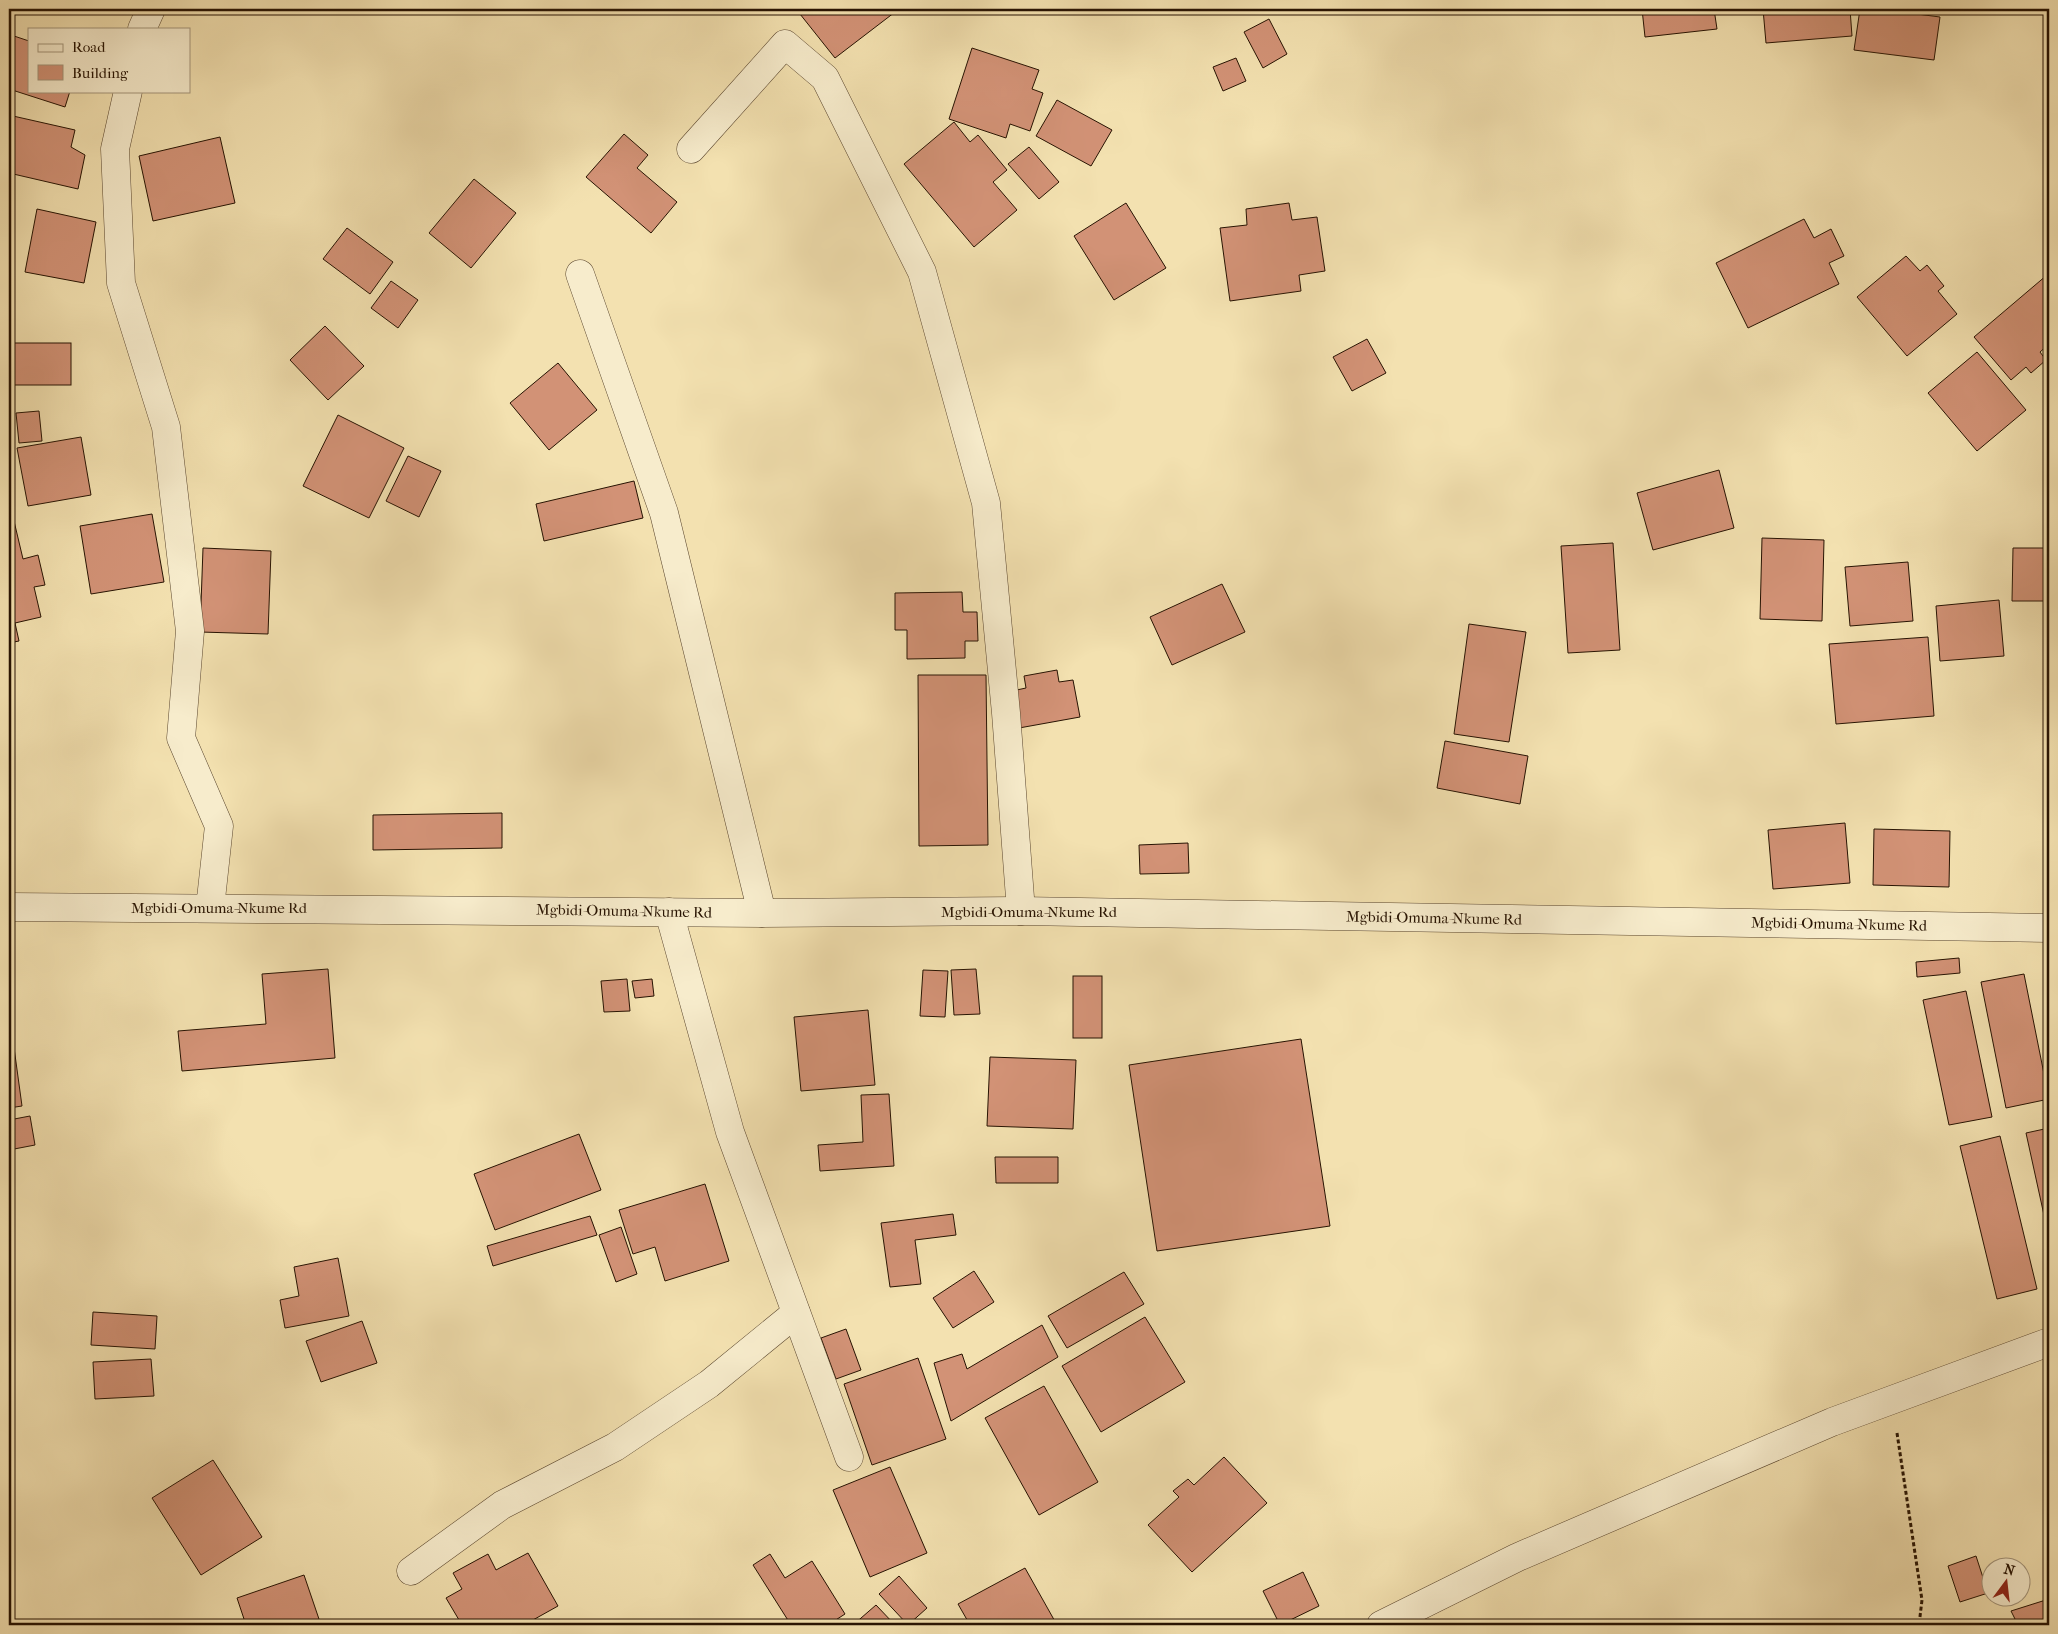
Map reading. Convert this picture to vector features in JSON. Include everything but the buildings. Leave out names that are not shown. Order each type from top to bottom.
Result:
[{"type":"street","points":[[142,28],[151,9]]},
{"type":"street","points":[[691,149],[785,44],[825,78],[922,272],[986,504],[1006,714],[1021,911]]},
{"type":"street","points":[[128,92],[115,149],[121,283],[166,427],[190,631],[181,738],[219,826],[210,908]]},
{"type":"street","points":[[580,274],[664,513],[762,913]]},
{"type":"street","name":"Mgbidi-Omuma-Nkume Rd","points":[[9,907],[762,913],[1021,911],[2049,928]]},
{"type":"street","points":[[669,912],[730,1132],[850,1457]]},
{"type":"street","points":[[411,1571],[502,1505],[623,1442],[709,1384],[796,1313]]},
{"type":"street","points":[[1381,1625],[1518,1557],[1832,1422],[2049,1342]]},
{"type":"path","points":[[1892,1400],[1922,1600],[1919,1625]]}]
